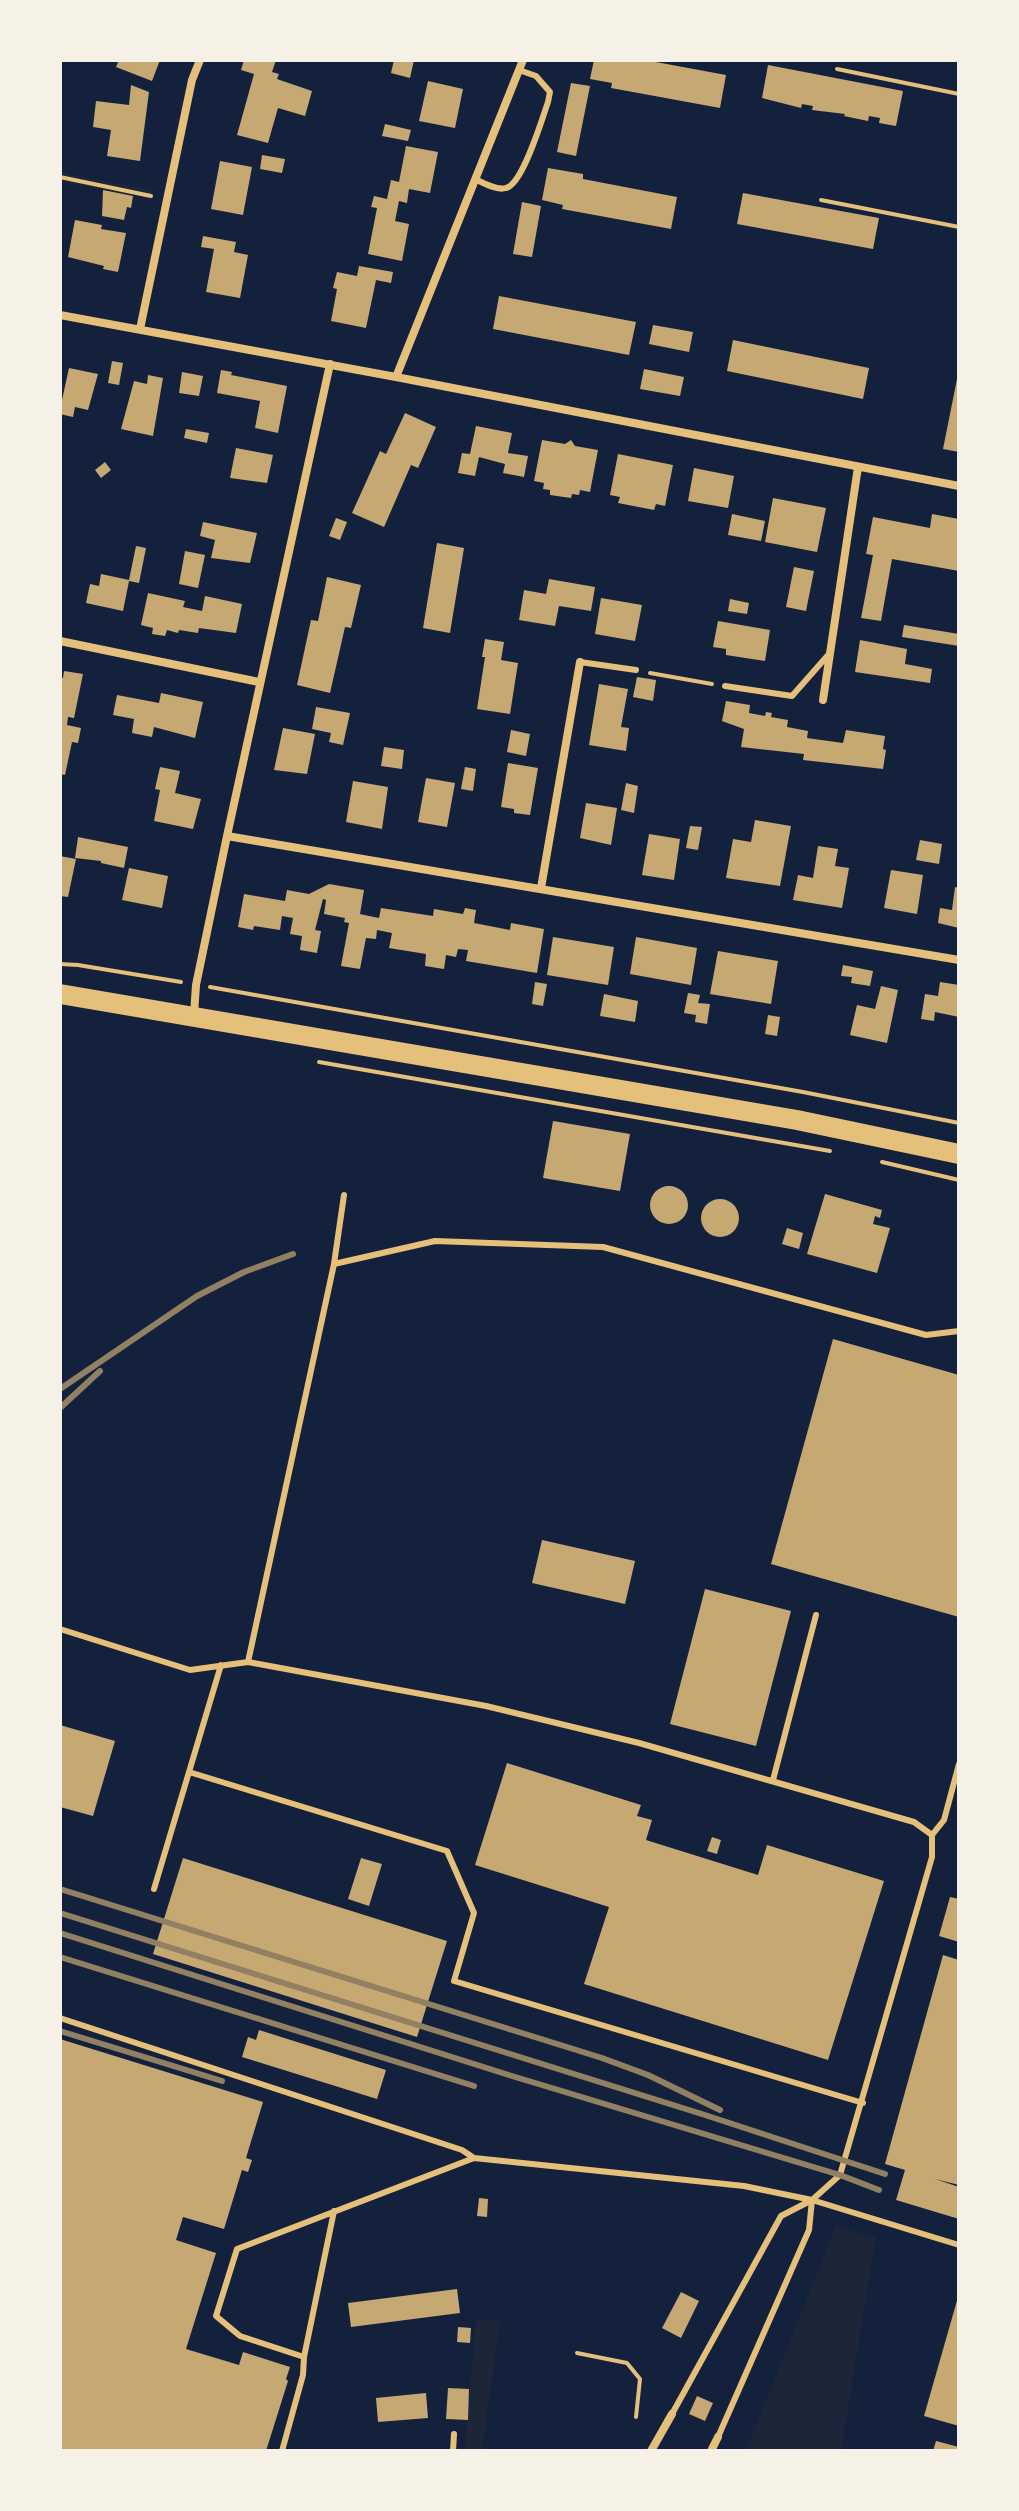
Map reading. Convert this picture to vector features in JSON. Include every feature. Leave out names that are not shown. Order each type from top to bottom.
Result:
[{"type":"main road","points":[[60,994],[797,1120],[959,1154]]},
{"type":"street","points":[[140,329],[192,80],[200,60]]},
{"type":"street","points":[[396,377],[523,60]]},
{"type":"street","points":[[60,315],[959,486]]},
{"type":"street","points":[[194,1015],[196,985],[259,682],[330,364]]},
{"type":"street","points":[[823,700],[858,467]]},
{"type":"street","points":[[60,641],[259,682]]},
{"type":"street","points":[[541,888],[580,662]]},
{"type":"street","points":[[227,836],[959,960]]},
{"type":"street","points":[[651,2451],[672,2414]]},
{"type":"street","points":[[711,2451],[718,2437]]},
{"type":"lane","points":[[475,179],[498,188],[507,188],[522,171],[550,92],[536,76],[519,70]]},
{"type":"lane","points":[[725,686],[792,696],[831,652]]},
{"type":"lane","points":[[580,662],[636,670]]},
{"type":"lane","points":[[248,1662],[334,1264],[344,1195]]},
{"type":"lane","points":[[334,1264],[435,1241],[603,1247],[926,1335],[959,1331]]},
{"type":"lane","points":[[773,1780],[816,1615]]},
{"type":"lane","points":[[60,1629],[190,1670],[248,1662],[486,1706],[773,1780],[914,1822],[932,1835]]},
{"type":"lane","points":[[154,1889],[221,1665]]},
{"type":"lane","points":[[672,2414],[781,2216],[812,2200],[840,2175],[932,1857],[932,1835],[944,1820],[959,1764]]},
{"type":"lane","points":[[189,1772],[447,1851],[474,1913],[454,1981],[863,2103]]},
{"type":"lane","points":[[60,2018],[462,2150],[474,2158]]},
{"type":"lane","points":[[304,2357],[240,2336],[216,2316],[237,2249],[474,2158],[744,2186],[812,2200],[959,2245]]},
{"type":"lane","points":[[718,2437],[809,2230],[812,2200]]},
{"type":"lane","points":[[282,2451],[303,2375],[334,2211]]},
{"type":"lane","points":[[453,2451],[454,2434]]},
{"type":"path","points":[[837,69],[959,94]]},
{"type":"path","points":[[60,177],[166,200]]},
{"type":"path","points":[[821,200],[959,227]]},
{"type":"path","points":[[636,670],[725,686]]},
{"type":"path","points":[[60,964],[759,1084],[959,1123]]},
{"type":"path","points":[[318,1062],[830,1151]]},
{"type":"path","points":[[874,1160],[959,1180]]},
{"type":"path","points":[[577,2353],[627,2363],[640,2379],[636,2417]]},
{"type":"shaded area","points":[[60,172],[152,190],[151,199],[60,181]]},
{"type":"shaded area","points":[[836,2226],[876,2238],[841,2451],[753,2451],[747,2448]]},
{"type":"shaded area","points":[[476,2319],[500,2321],[482,2451],[465,2451]]},
{"type":"building","points":[[119,60],[160,60],[152,81],[116,67]]},
{"type":"building","points":[[244,60],[276,60],[272,72],[279,74],[277,79],[312,91],[305,116],[278,108],[268,143],[237,135],[254,74],[241,70]]},
{"type":"building","points":[[394,60],[414,60],[410,78],[391,73]]},
{"type":"building","points":[[594,60],[645,60],[726,75],[720,108],[611,88],[612,83],[590,79]]},
{"type":"building","points":[[768,65],[903,91],[896,126],[879,123],[880,118],[869,116],[868,121],[845,114],[812,110],[813,106],[802,104],[801,108],[762,98]]},
{"type":"building","points":[[428,81],[463,89],[455,128],[419,121]]},
{"type":"building","points":[[571,83],[590,86],[576,156],[557,152]]},
{"type":"building","points":[[131,85],[149,92],[140,161],[107,156],[111,130],[93,127],[96,101],[129,105]]},
{"type":"building","points":[[385,124],[411,130],[408,141],[382,136]]},
{"type":"building","points":[[406,146],[438,152],[430,193],[409,189],[407,203],[399,201],[395,221],[409,224],[402,261],[368,254],[377,208],[371,207],[374,196],[387,199],[391,180],[399,182]]},
{"type":"building","points":[[262,155],[285,159],[282,173],[260,169]]},
{"type":"building","points":[[220,161],[252,167],[243,215],[211,209]]},
{"type":"building","points":[[548,168],[583,174],[583,179],[677,197],[671,229],[562,209],[563,205],[542,200]]},
{"type":"building","points":[[103,190],[133,196],[124,220],[102,216]]},
{"type":"building","points":[[743,193],[879,218],[873,249],[737,224]]},
{"type":"building","points":[[522,202],[541,206],[532,257],[513,254]]},
{"type":"building","points":[[75,220],[126,233],[118,272],[68,257]]},
{"type":"building","points":[[203,236],[236,242],[234,252],[248,255],[240,298],[206,292],[214,249],[201,247]]},
{"type":"building","points":[[359,266],[393,272],[391,283],[376,280],[366,328],[331,321],[337,272],[357,276]]},
{"type":"building","points":[[499,296],[636,322],[629,355],[493,329]]},
{"type":"building","points":[[653,325],[693,332],[689,352],[649,344]]},
{"type":"building","points":[[733,340],[869,368],[863,399],[727,371]]},
{"type":"building","points":[[112,361],[123,363],[119,385],[108,383]]},
{"type":"building","points":[[69,368],[98,374],[88,410],[75,407],[73,417],[60,414],[60,400]]},
{"type":"building","points":[[644,369],[684,377],[680,396],[640,389]]},
{"type":"building","points":[[221,370],[232,372],[231,375],[287,386],[278,433],[255,428],[260,401],[217,393]]},
{"type":"building","points":[[182,372],[203,376],[199,396],[179,393]]},
{"type":"building","points":[[959,374],[959,452],[943,449]]},
{"type":"building","points":[[148,375],[163,378],[153,436],[121,429],[134,381],[147,384]]},
{"type":"building","points":[[405,413],[436,427],[418,468],[411,465],[384,527],[352,513],[380,451],[386,454]]},
{"type":"building","points":[[476,426],[512,433],[508,453],[528,456],[524,477],[503,473],[505,464],[479,457],[475,476],[458,473],[462,453],[470,454]]},
{"type":"building","points":[[186,429],[209,433],[207,443],[184,438]]},
{"type":"building","points":[[542,440],[565,444],[571,440],[575,446],[598,450],[590,492],[580,490],[579,495],[572,494],[571,498],[550,495],[550,490],[543,489],[544,483],[534,481]]},
{"type":"building","points":[[236,448],[273,455],[267,483],[230,478]]},
{"type":"building","points":[[618,454],[673,465],[665,506],[656,504],[654,510],[618,503],[620,497],[610,495]]},
{"type":"building","points":[[105,462],[111,470],[101,478],[95,470]]},
{"type":"building","points":[[694,468],[734,476],[728,508],[688,501]]},
{"type":"building","points":[[773,498],[826,508],[817,552],[765,542]]},
{"type":"building","points":[[732,514],[765,521],[761,541],[728,535]]},
{"type":"building","points":[[932,514],[959,519],[959,571],[892,559],[881,621],[861,618],[873,555],[866,554],[873,517],[930,528]]},
{"type":"building","points":[[336,518],[347,522],[340,540],[329,536]]},
{"type":"building","points":[[203,522],[257,533],[250,563],[211,558],[215,540],[200,536]]},
{"type":"building","points":[[437,543],[464,548],[450,633],[423,628]]},
{"type":"building","points":[[136,546],[146,548],[139,583],[129,581],[123,611],[86,603],[90,584],[99,586],[101,574],[129,580]]},
{"type":"building","points":[[185,551],[205,555],[198,588],[179,584]]},
{"type":"building","points":[[794,567],[814,571],[806,611],[786,607]]},
{"type":"building","points":[[327,577],[361,585],[351,628],[345,627],[330,693],[297,685],[311,620],[318,621]]},
{"type":"building","points":[[549,579],[595,587],[591,611],[559,606],[555,626],[519,620],[524,590],[546,594]]},
{"type":"building","points":[[148,593],[185,601],[183,607],[202,611],[205,596],[242,604],[236,633],[199,628],[198,633],[167,630],[165,636],[152,634],[153,628],[141,625]]},
{"type":"building","points":[[601,598],[642,605],[635,641],[595,634]]},
{"type":"building","points":[[730,599],[749,603],[747,614],[728,611]]},
{"type":"building","points":[[718,621],[770,630],[765,661],[726,655],[726,649],[713,647]]},
{"type":"building","points":[[904,625],[959,634],[959,646],[902,637]]},
{"type":"building","points":[[485,639],[504,642],[501,660],[518,663],[510,714],[477,709]]},
{"type":"building","points":[[860,640],[907,649],[905,664],[932,669],[930,683],[855,672]]},
{"type":"building","points":[[64,671],[83,674],[74,718],[68,717],[67,725],[81,728],[78,743],[72,742],[65,775],[60,774],[60,678],[63,678]]},
{"type":"building","points":[[637,677],[656,680],[653,701],[633,697]]},
{"type":"building","points":[[599,684],[628,689],[621,727],[629,728],[626,751],[589,745]]},
{"type":"building","points":[[161,693],[203,702],[195,738],[154,727],[152,737],[132,733],[134,719],[113,715],[117,695],[159,703]]},
{"type":"building","points":[[726,701],[750,705],[749,713],[765,716],[766,712],[772,713],[771,717],[788,720],[787,727],[808,731],[807,738],[843,743],[846,730],[885,736],[883,769],[803,760],[804,754],[741,747],[744,729],[722,721]]},
{"type":"building","points":[[316,707],[350,713],[343,745],[329,742],[331,733],[312,729]]},
{"type":"building","points":[[283,728],[315,734],[307,774],[274,770]]},
{"type":"building","points":[[511,730],[530,734],[526,756],[507,752]]},
{"type":"building","points":[[384,747],[404,750],[402,769],[381,766]]},
{"type":"building","points":[[508,763],[538,768],[530,815],[501,807]]},
{"type":"building","points":[[160,767],[180,771],[175,793],[201,799],[193,829],[154,821],[160,790],[155,789]]},
{"type":"building","points":[[465,767],[476,769],[473,791],[461,789]]},
{"type":"building","points":[[426,778],[455,783],[447,827],[418,822]]},
{"type":"building","points":[[353,781],[388,787],[382,829],[346,822]]},
{"type":"building","points":[[626,783],[638,786],[634,813],[621,810]]},
{"type":"building","points":[[586,803],[617,808],[611,845],[580,838]]},
{"type":"building","points":[[755,820],[791,826],[780,886],[726,878],[733,839],[751,842]]},
{"type":"building","points":[[690,826],[702,827],[698,850],[686,848]]},
{"type":"building","points":[[649,834],[680,839],[674,880],[642,875]]},
{"type":"building","points":[[78,837],[128,847],[124,868],[75,858]]},
{"type":"building","points":[[920,840],[942,844],[939,864],[916,860]]},
{"type":"building","points":[[818,846],[838,849],[835,866],[849,868],[842,908],[793,900],[798,875],[813,878]]},
{"type":"building","points":[[60,856],[76,859],[68,897],[60,896]]},
{"type":"building","points":[[129,868],[168,876],[162,908],[122,900]]},
{"type":"building","points":[[891,870],[923,875],[917,914],[884,908]]},
{"type":"building","points":[[329,884],[364,890],[360,914],[369,916],[379,918],[381,908],[433,916],[434,909],[463,914],[465,908],[476,910],[474,923],[510,930],[511,923],[544,929],[537,973],[466,961],[468,950],[458,949],[456,957],[446,955],[444,969],[425,966],[426,954],[389,948],[392,933],[377,930],[376,939],[366,938],[360,969],[341,966],[349,923],[344,922],[345,918],[324,914],[326,900],[323,899],[315,930],[321,931],[317,953],[300,950],[302,936],[290,934],[293,918],[282,916],[280,930],[238,927],[244,894],[285,901],[287,890],[309,894]]},
{"type":"building","points":[[955,887],[959,888],[959,928],[938,923],[940,908],[952,910]]},
{"type":"building","points":[[553,937],[614,947],[608,985],[547,975]]},
{"type":"building","points":[[636,937],[697,948],[691,985],[630,974]]},
{"type":"building","points":[[718,951],[778,961],[771,1004],[710,994]]},
{"type":"building","points":[[843,965],[873,971],[870,986],[851,983],[852,977],[841,976]]},
{"type":"building","points":[[535,982],[547,984],[543,1006],[532,1004]]},
{"type":"building","points":[[940,982],[959,985],[959,1017],[935,1012],[934,1021],[921,1019],[925,994],[938,996]]},
{"type":"building","points":[[881,986],[898,990],[887,1043],[850,1035],[857,1005],[875,1009]]},
{"type":"building","points":[[688,993],[700,995],[698,1003],[710,1004],[707,1024],[695,1022],[696,1015],[684,1013]]},
{"type":"building","points":[[604,994],[638,1001],[635,1022],[600,1016]]},
{"type":"building","points":[[768,1015],[780,1017],[777,1036],[765,1034]]},
{"type":"building","points":[[553,1121],[630,1134],[620,1191],[543,1178]]},
{"type":"building","points":[[669,1186],[682,1192],[688,1205],[682,1218],[669,1224],[656,1218],[650,1205],[656,1192]]},
{"type":"building","points":[[825,1194],[882,1210],[880,1218],[875,1216],[873,1224],[890,1228],[877,1273],[807,1254]]},
{"type":"building","points":[[720,1199],[733,1205],[739,1218],[733,1231],[720,1237],[707,1231],[701,1218],[707,1205]]},
{"type":"building","points":[[787,1228],[803,1233],[799,1249],[782,1244]]},
{"type":"building","points":[[833,1339],[959,1375],[959,1617],[771,1564]]},
{"type":"building","points":[[542,1540],[635,1561],[625,1604],[532,1583]]},
{"type":"building","points":[[705,1589],[791,1611],[756,1746],[670,1724]]},
{"type":"building","points":[[60,1725],[115,1741],[93,1816],[60,1807]]},
{"type":"building","points":[[507,1763],[641,1805],[637,1816],[652,1820],[646,1840],[758,1875],[767,1845],[884,1881],[828,2060],[584,1984],[609,1907],[475,1865]]},
{"type":"building","points":[[712,1837],[721,1840],[717,1854],[707,1851]]},
{"type":"building","points":[[183,1858],[447,1941],[417,2037],[153,1954]]},
{"type":"building","points":[[361,1858],[382,1864],[369,1906],[348,1899]]},
{"type":"building","points":[[950,1897],[959,1899],[959,1942],[939,1936]]},
{"type":"building","points":[[943,1955],[959,1960],[959,2185],[935,2179],[959,2187],[959,2219],[896,2200],[905,2170],[885,2164]]},
{"type":"building","points":[[259,2030],[386,2070],[377,2099],[242,2057],[248,2037],[256,2040]]},
{"type":"building","points":[[60,2039],[263,2102],[246,2158],[252,2160],[248,2172],[242,2170],[224,2229],[183,2217],[176,2240],[216,2253],[186,2349],[239,2365],[243,2352],[290,2367],[266,2451],[60,2451]]},
{"type":"building","points":[[479,2198],[488,2199],[487,2217],[477,2216]]},
{"type":"building","points":[[457,2289],[460,2313],[351,2327],[348,2303]]},
{"type":"building","points":[[681,2292],[699,2301],[681,2338],[662,2328]]},
{"type":"building","points":[[959,2297],[959,2426],[924,2416]]},
{"type":"building","points":[[458,2327],[471,2328],[470,2343],[457,2342]]},
{"type":"building","points":[[448,2388],[469,2389],[468,2420],[446,2419]]},
{"type":"building","points":[[426,2393],[428,2418],[378,2422],[376,2398]]},
{"type":"building","points":[[697,2396],[713,2403],[705,2421],[689,2414]]},
{"type":"building","points":[[936,2441],[959,2447],[959,2451],[933,2451]]},
{"type":"railway","points":[[60,1389],[197,1296],[244,1272],[293,1254]]},
{"type":"railway","points":[[60,1408],[100,1371]]},
{"type":"railway","points":[[60,1889],[602,2058],[648,2075],[720,2110]]},
{"type":"railway","points":[[60,1913],[885,2174]]},
{"type":"railway","points":[[60,1933],[512,2076],[840,2175],[879,2190]]},
{"type":"railway","points":[[60,1957],[474,2086]]},
{"type":"railway","points":[[60,2031],[222,2081]]}]
